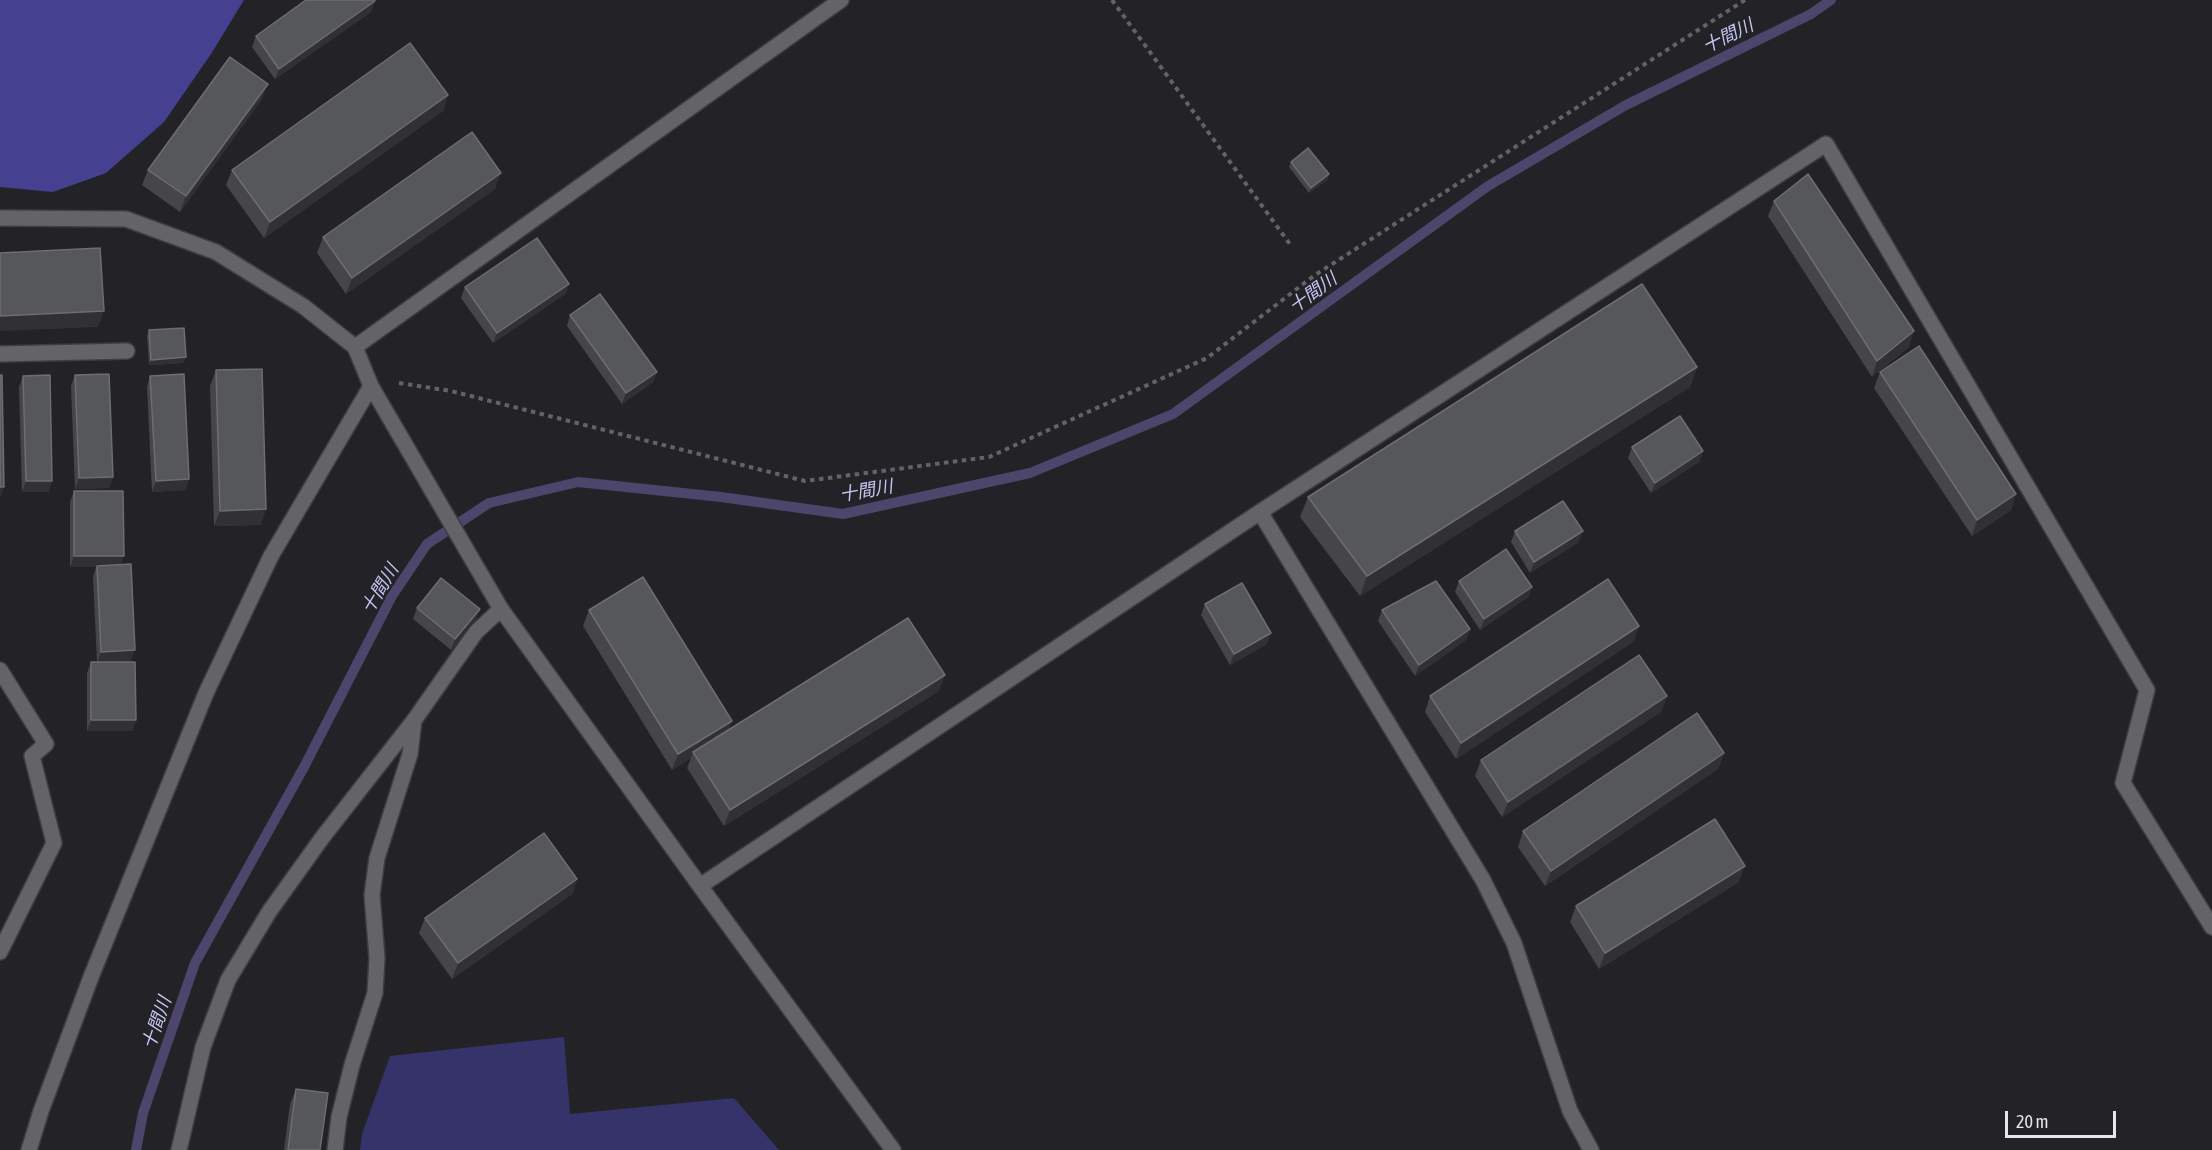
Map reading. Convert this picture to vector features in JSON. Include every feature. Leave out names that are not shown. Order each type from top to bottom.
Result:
[{"type":"street","points":[[355,347],[841,0]]},
{"type":"street","points":[[700,886],[1260,512],[1826,144],[2147,690],[2123,783],[2212,927]]},
{"type":"street","points":[[0,218],[126,219],[196,244],[216,252],[303,306],[355,347],[372,386],[501,609],[893,1150]]},
{"type":"street","points":[[0,354],[127,351]]},
{"type":"street","points":[[29,1150],[41,1111],[91,977],[206,693],[272,556],[372,386]]},
{"type":"street","points":[[1260,512],[1483,880],[1514,943],[1570,1111],[1591,1150]]},
{"type":"street","points":[[178,1150],[203,1047],[228,980],[269,912],[322,838],[415,719],[476,632],[501,609]]},
{"type":"street","points":[[0,670],[46,744],[32,756],[54,843],[0,952]]},
{"type":"street","points":[[335,1150],[339,1117],[352,1065],[375,993],[377,958],[372,895],[377,858],[410,754],[415,719]]},
{"type":"path","points":[[1112,0],[1292,247]]},
{"type":"path","points":[[372,386],[403,382],[451,391],[805,481],[989,458],[1207,358],[1314,275],[1745,0]]},
{"type":"shaded area","points":[[0,0],[244,0],[211,54],[164,122],[106,173],[53,192],[0,187]]},
{"type":"shaded area","points":[[564,1037],[570,1114],[734,1098],[779,1150],[360,1150],[362,1134],[390,1056]]},
{"type":"building","points":[[306,0],[375,1],[279,69],[256,36]]},
{"type":"building","points":[[410,43],[448,95],[270,222],[232,170]]},
{"type":"building","points":[[230,57],[268,84],[186,196],[148,170]]},
{"type":"building","points":[[472,132],[501,173],[352,278],[323,237]]},
{"type":"building","points":[[1308,148],[1329,174],[1311,188],[1291,162]]},
{"type":"building","points":[[1808,174],[1914,331],[1877,361],[1774,201]]},
{"type":"building","points":[[537,238],[569,284],[497,333],[465,287]]},
{"type":"building","points":[[100,248],[104,311],[0,316],[0,253]]},
{"type":"building","points":[[1642,284],[1697,367],[1367,576],[1308,497]]},
{"type":"building","points":[[600,294],[657,372],[626,393],[570,315]]},
{"type":"building","points":[[184,328],[186,357],[151,360],[149,330]]},
{"type":"building","points":[[1919,346],[2016,494],[1977,520],[1880,372]]},
{"type":"building","points":[[262,369],[266,509],[220,511],[216,370]]},
{"type":"building","points":[[109,374],[113,477],[79,478],[75,375]]},
{"type":"building","points":[[184,374],[189,479],[156,481],[150,376]]},
{"type":"building","points":[[0,375],[2,375],[4,487],[0,487]]},
{"type":"building","points":[[50,375],[52,481],[26,481],[23,376]]},
{"type":"building","points":[[1680,416],[1703,451],[1655,483],[1632,447]]},
{"type":"building","points":[[74,491],[123,491],[124,556],[74,556]]},
{"type":"building","points":[[1563,501],[1583,531],[1534,562],[1515,531]]},
{"type":"building","points":[[1506,549],[1532,587],[1484,619],[1459,581]]},
{"type":"building","points":[[131,564],[135,650],[101,652],[97,566]]},
{"type":"building","points":[[643,577],[732,721],[678,754],[589,610]]},
{"type":"building","points":[[441,578],[480,609],[455,639],[417,608]]},
{"type":"building","points":[[1608,579],[1639,626],[1461,743],[1430,696]]},
{"type":"building","points":[[1436,581],[1470,629],[1419,665],[1382,610]]},
{"type":"building","points":[[1242,583],[1271,633],[1234,654],[1205,604]]},
{"type":"building","points":[[908,618],[945,675],[730,810],[693,752]]},
{"type":"building","points":[[1639,655],[1667,696],[1508,802],[1481,760]]},
{"type":"building","points":[[91,662],[135,662],[136,720],[91,720]]},
{"type":"building","points":[[1697,713],[1724,753],[1551,871],[1523,831]]},
{"type":"building","points":[[1715,819],[1745,866],[1605,953],[1576,906]]},
{"type":"building","points":[[544,833],[577,879],[458,963],[425,918]]},
{"type":"building","points":[[296,1089],[328,1093],[320,1150],[288,1150]]},
{"type":"waterway","name":"十間川","points":[[136,1150],[143,1113],[195,963],[304,767],[392,596],[427,544],[489,503],[578,482],[721,497],[843,514],[1030,473],[1173,414],[1488,186],[1626,105],[1811,14],[1831,0]]}]
